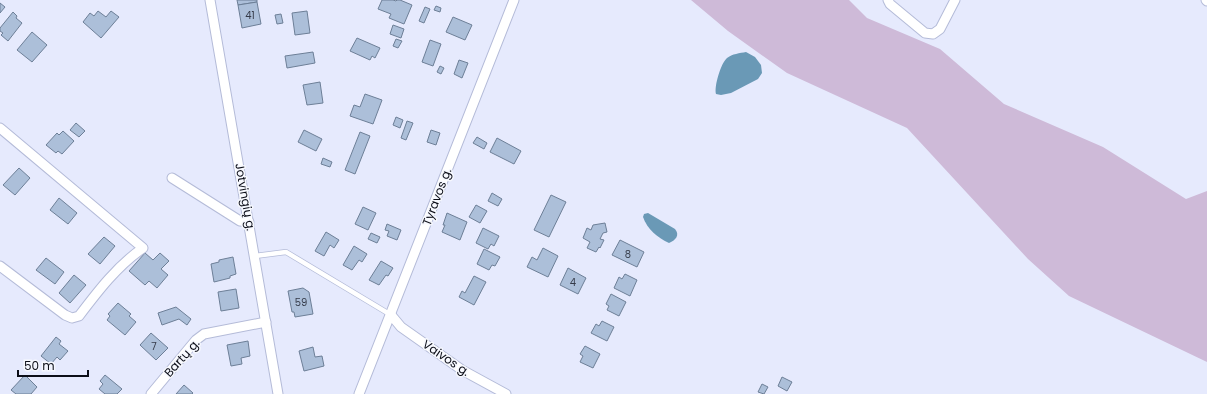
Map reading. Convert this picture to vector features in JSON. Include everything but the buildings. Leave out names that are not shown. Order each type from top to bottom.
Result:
[{"type":"street","name":"Jotvingių g.","points":[[210,0],[278,394]]},
{"type":"street","name":"Tyravos g.","points":[[359,394],[514,0]]},
{"type":"street","points":[[888,0],[890,4],[925,33],[933,34],[940,29],[955,0]]},
{"type":"street","points":[[0,128],[143,248],[133,255],[107,281],[79,316],[72,318],[65,315],[0,266]]},
{"type":"street","points":[[172,178],[240,222],[249,222]]},
{"type":"street","name":"Vaivos g.","points":[[391,315],[401,327],[462,370],[506,394]]},
{"type":"street","name":"Bartų g.","points":[[150,394],[196,340],[204,334],[266,322]]},
{"type":"lane","points":[[255,256],[286,252],[391,315]]},
{"type":"shaded area","points":[[691,0],[849,0],[867,18],[940,49],[1004,104],[1103,147],[1186,199],[1207,191],[1207,362],[1069,296],[1028,259],[907,128],[787,73],[728,31]]},
{"type":"water","points":[[746,52],[755,57],[761,65],[762,73],[758,79],[731,93],[721,95],[716,94],[717,80],[720,69],[727,58]]},
{"type":"water","points":[[648,213],[675,229],[677,235],[674,240],[669,243],[653,233],[643,217],[644,214]]}]
